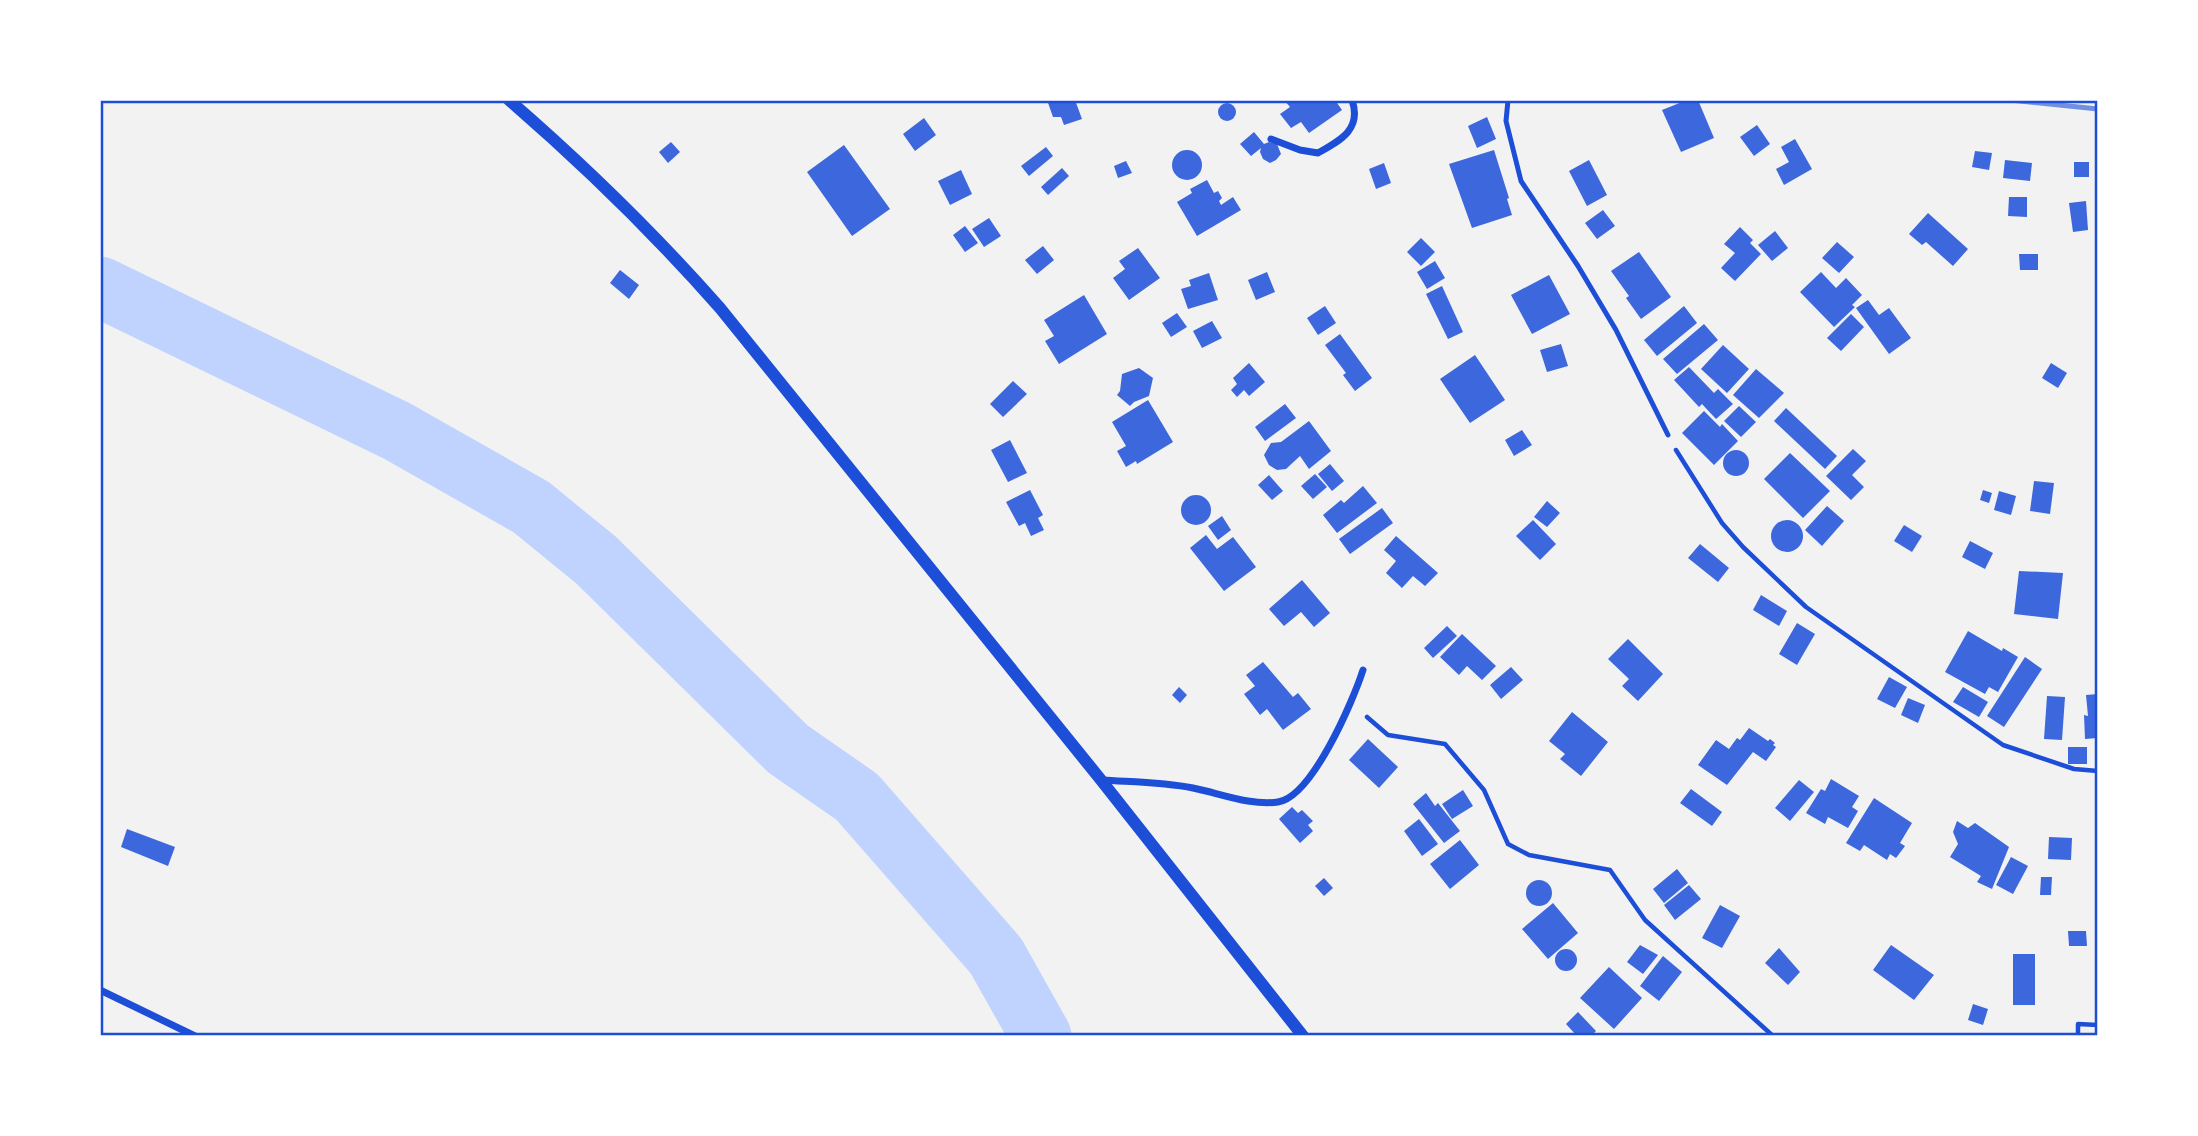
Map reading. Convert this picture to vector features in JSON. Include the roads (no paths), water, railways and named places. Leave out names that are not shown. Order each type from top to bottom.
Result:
[{"type":"street","points":[[509,100],[663,243],[720,307],[1101,780],[1303,1036]]},
{"type":"street","points":[[1271,139],[1300,150],[1318,153],[1348,133],[1355,122],[1352,100]]},
{"type":"street","points":[[1101,780],[1190,787],[1255,801],[1279,802],[1295,793],[1315,769],[1341,726],[1363,670]]},
{"type":"street","points":[[100,990],[195,1036]]},
{"type":"lane","points":[[1508,100],[1506,121],[1521,181],[1578,266],[1616,330],[1668,435]]},
{"type":"waterway","points":[[100,287],[397,431],[531,507],[596,560],[788,749],[857,797],[996,956],[1041,1036]]},
{"type":"railway","points":[[2010,100],[2098,109]]}]
